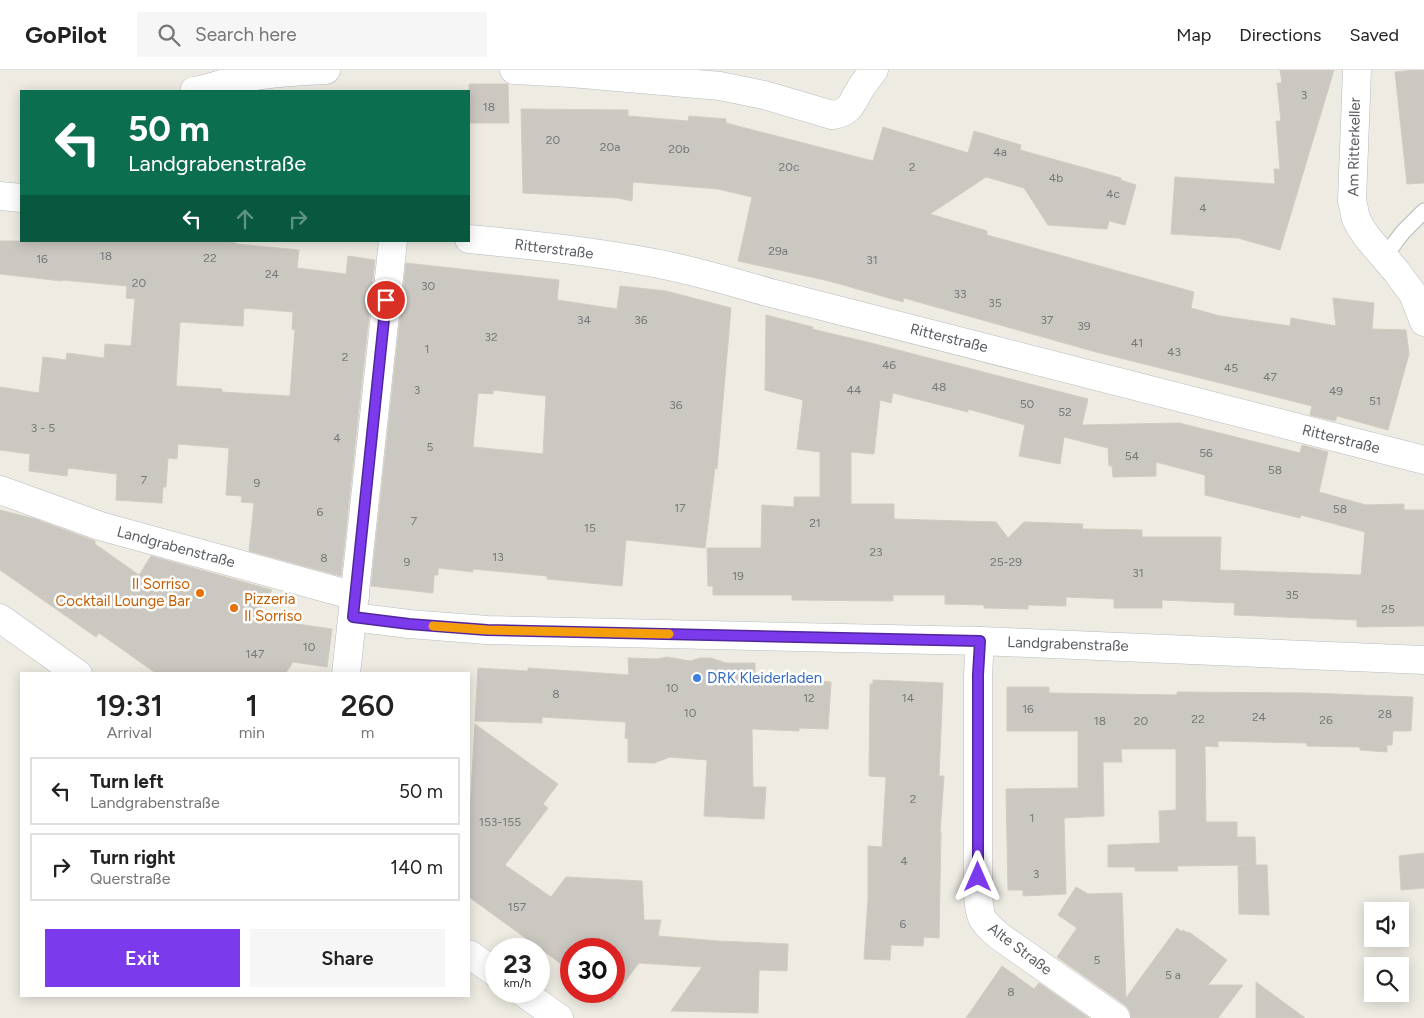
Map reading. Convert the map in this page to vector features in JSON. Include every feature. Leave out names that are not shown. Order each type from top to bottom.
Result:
[{"type":"street","points":[[185,70],[193,90]]},
{"type":"street","points":[[199,90],[236,80],[294,71],[326,70]]},
{"type":"street","points":[[514,70],[722,78],[764,96],[832,115],[842,114],[854,102],[861,87],[874,70]]},
{"type":"street","name":"Am Ritterkeller","points":[[1356,70],[1352,200],[1356,219],[1367,237],[1405,282],[1424,322]]},
{"type":"street","points":[[0,196],[20,198]]},
{"type":"street","name":"Ritterstraße","points":[[470,240],[611,256],[673,267],[1424,460]]},
{"type":"street","points":[[346,672],[393,242]]},
{"type":"street","name":"Landgrabenstraße","points":[[0,490],[100,526],[409,624],[487,630],[980,641],[1424,660]]},
{"type":"street","points":[[0,618],[75,672]]},
{"type":"street","name":"Alte Straße","points":[[980,641],[978,675],[979,913],[984,922],[999,936],[1116,1018]]},
{"type":"street","points":[[470,955],[485,965]]},
{"type":"street","points":[[538,1003],[559,1018]]},
{"type":"lane","points":[[1384,257],[1403,232],[1424,211]]},
{"type":"building","points":[[1280,70],[1334,70],[1280,250],[1238,238],[1171,234],[1175,177],[1275,184],[1274,169],[1280,169],[1276,121],[1281,121],[1277,83],[1282,83]]},
{"type":"building","points":[[1424,70],[1424,183],[1407,184],[1395,72]]},
{"type":"building","points":[[469,84],[508,84],[509,123],[470,123]]},
{"type":"building","points":[[521,109],[628,110],[628,116],[688,121],[689,116],[726,119],[726,123],[873,161],[883,127],[968,153],[974,131],[1021,145],[1020,150],[1121,178],[1121,180],[1136,185],[1125,225],[1109,221],[1107,229],[1048,225],[1024,188],[986,177],[930,214],[987,231],[987,235],[1194,292],[1191,308],[1220,316],[1290,326],[1291,318],[1336,326],[1333,298],[1374,303],[1372,329],[1406,330],[1409,354],[1388,430],[1337,416],[1335,421],[1310,415],[1312,406],[1096,352],[904,298],[903,302],[829,281],[738,261],[752,197],[718,189],[633,182],[632,201],[618,198],[523,193]]},
{"type":"building","points":[[0,241],[228,242],[299,250],[297,268],[346,274],[348,256],[375,260],[341,576],[249,551],[254,503],[241,502],[242,496],[226,495],[229,448],[178,444],[177,459],[168,458],[166,487],[163,487],[162,503],[116,500],[117,474],[68,468],[67,476],[29,471],[30,454],[0,450],[0,387],[39,393],[43,357],[66,360],[67,353],[104,358],[105,344],[131,346],[135,299],[126,298],[127,286],[0,274]],"holes":[[[244,308],[293,312],[292,329],[295,330],[290,396],[222,392],[222,389],[176,386],[180,322],[243,326]]]},
{"type":"building","points":[[406,263],[559,280],[557,300],[617,309],[620,286],[666,291],[731,308],[717,469],[715,468],[705,548],[626,540],[622,586],[547,579],[547,576],[473,569],[473,572],[438,568],[438,575],[434,575],[433,593],[371,586]],"holes":[[[493,390],[546,396],[543,454],[473,447],[478,393],[493,394]]]},
{"type":"building","points":[[766,315],[813,327],[812,329],[1088,399],[1082,425],[1179,423],[1300,453],[1302,445],[1328,452],[1319,492],[1366,505],[1404,504],[1404,510],[1424,510],[1424,626],[1357,627],[1357,620],[1234,615],[1235,603],[1162,600],[1162,608],[1114,608],[1114,599],[1066,597],[1066,606],[1028,605],[1028,609],[984,608],[984,605],[945,604],[945,595],[893,595],[893,601],[792,600],[792,595],[713,595],[713,586],[708,586],[707,548],[761,548],[762,505],[794,507],[794,497],[820,497],[820,452],[797,449],[803,400],[765,390]],"holes":[[[893,393],[968,412],[968,409],[1025,425],[1019,456],[1060,464],[1064,437],[1108,448],[1109,466],[1112,466],[1113,477],[1156,476],[1156,462],[1205,475],[1205,495],[1300,518],[1301,515],[1365,532],[1361,575],[1220,570],[1221,537],[1142,537],[1142,530],[1082,529],[1083,524],[1024,522],[1008,538],[996,522],[894,519],[894,504],[851,504],[851,452],[874,454],[880,400],[891,403]]]},
{"type":"building","points":[[0,510],[35,519],[95,541],[95,544],[139,575],[151,556],[272,590],[255,618],[332,629],[327,667],[293,662],[286,672],[154,672],[99,633],[96,637],[0,570]]},
{"type":"building","points":[[667,657],[690,661],[700,658],[711,658],[726,663],[755,663],[755,678],[831,682],[828,729],[799,728],[799,731],[752,729],[753,787],[766,787],[764,819],[704,816],[707,760],[670,757],[654,763],[628,762],[628,739],[625,738],[626,722],[542,717],[542,723],[475,721],[478,668],[528,671],[528,668],[629,675],[628,658],[657,659]]},
{"type":"building","points":[[873,680],[943,683],[939,776],[944,776],[940,832],[939,938],[924,937],[923,946],[891,945],[890,960],[864,959],[868,899],[868,846],[882,847],[886,777],[869,776],[870,684],[873,684]]},
{"type":"building","points":[[1007,687],[1049,687],[1049,693],[1177,695],[1177,692],[1309,693],[1413,697],[1411,731],[1393,731],[1392,745],[1387,745],[1387,752],[1360,750],[1360,747],[1307,746],[1307,743],[1218,741],[1218,747],[1205,746],[1206,822],[1237,822],[1237,837],[1255,837],[1256,865],[1267,865],[1269,915],[1239,914],[1238,866],[1247,865],[1177,866],[1178,871],[1135,871],[1135,867],[1108,867],[1108,845],[1160,843],[1159,811],[1176,810],[1176,749],[1121,749],[1122,762],[1103,762],[1104,816],[1064,818],[1066,894],[1023,896],[1023,890],[1008,890],[1006,789],[1078,788],[1078,731],[1007,731]]},
{"type":"building","points":[[475,724],[558,784],[543,804],[548,808],[505,865],[551,897],[566,877],[642,881],[644,920],[661,920],[658,936],[788,944],[787,971],[759,970],[758,1013],[671,1011],[702,967],[639,963],[625,982],[625,938],[560,938],[560,963],[550,956],[550,938],[526,938],[470,898],[470,809]]},
{"type":"building","points":[[1424,853],[1424,888],[1401,890],[1399,856]]},
{"type":"building","points":[[1076,887],[1088,894],[1122,893],[1126,998],[1177,928],[1182,932],[1183,930],[1189,932],[1227,960],[1208,985],[1243,985],[1218,1018],[1131,1018],[1130,1011],[1125,1005],[1057,957],[1077,928],[1058,915]]},
{"type":"building","points":[[1002,966],[1034,989],[1039,983],[1089,1018],[966,1018]]},
{"type":"building","points":[[1256,982],[1305,1018],[1256,1018]]},
{"type":"slow traffic","points":[[433,626],[487,630],[669,634]]},
{"type":"place","name":"Il Sorriso Cocktail Lounge Bar","points":[[200,593]]},
{"type":"place","name":"Pizzeria Il Sorriso","points":[[234,608]]},
{"type":"place","name":"DRK Kleiderladen","points":[[697,678]]},
{"type":"route","points":[[386,300],[353,617],[409,624],[487,630],[980,641],[978,675],[978,877]]}]
